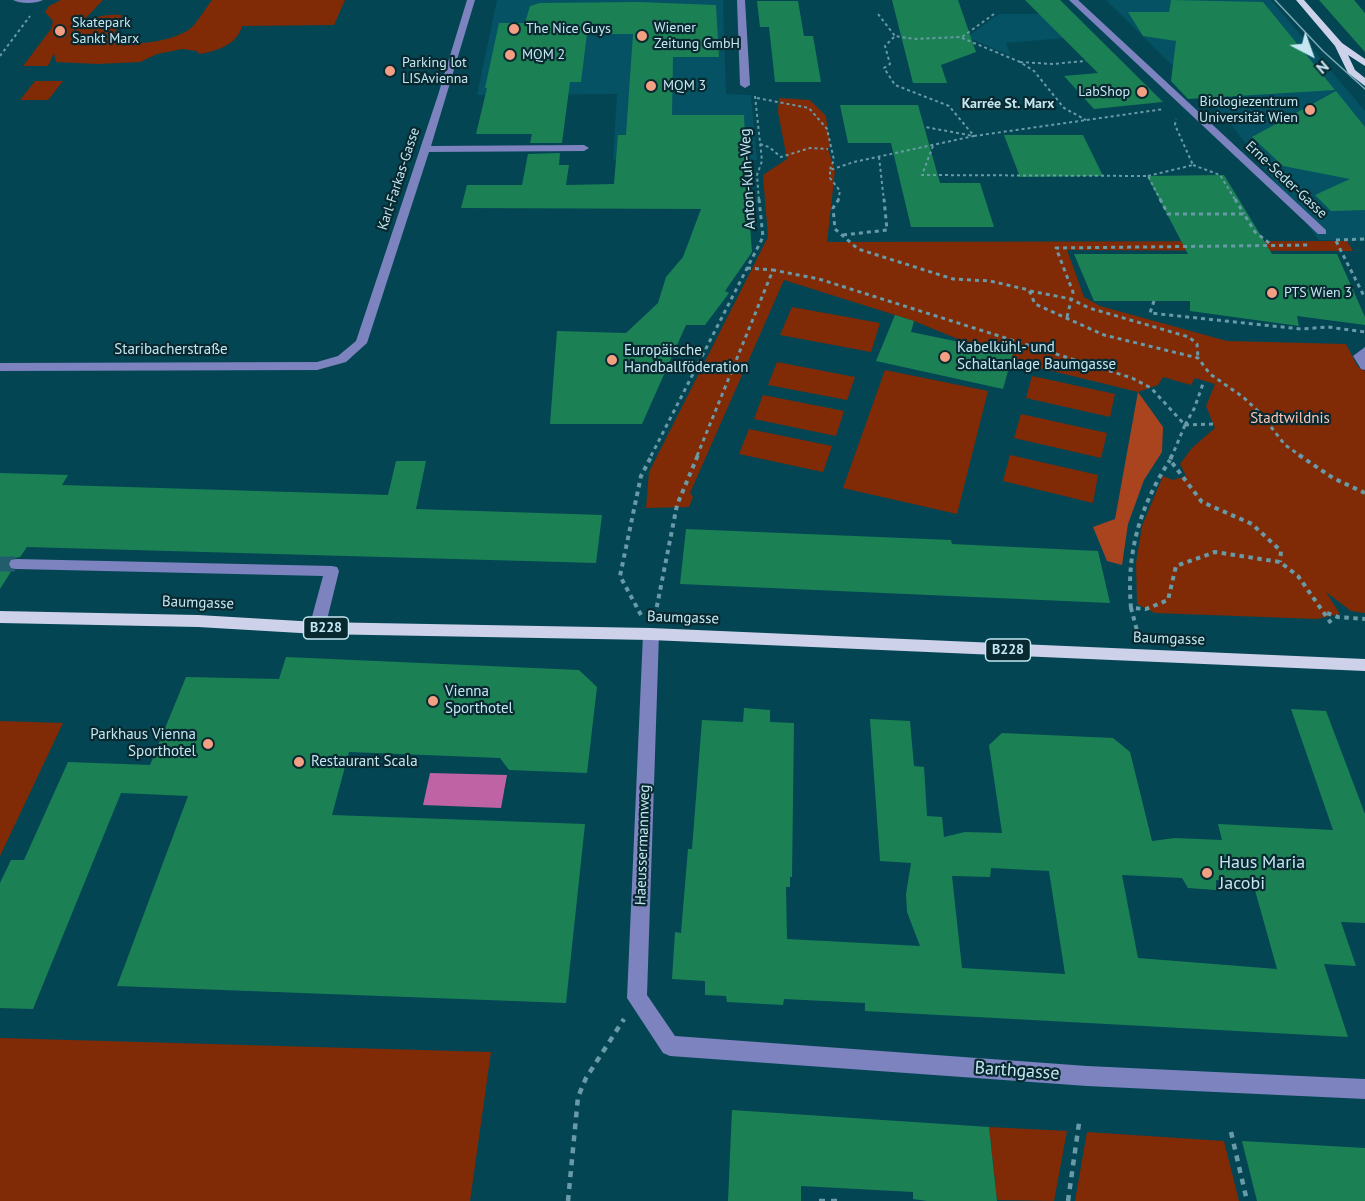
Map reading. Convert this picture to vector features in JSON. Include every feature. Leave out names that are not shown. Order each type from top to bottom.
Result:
[{"type":"main road","points":[[1300,0],[1339,45],[1352,71],[1365,83]]},
{"type":"main road","points":[[1339,45],[1365,63]]},
{"type":"main road","name":"Baumgasse","points":[[0,617],[198,621],[317,628],[651,634],[1365,665]]},
{"type":"street","points":[[17,0],[36,0]]},
{"type":"street","name":"Karl-Farkas-Gasse","points":[[342,359],[361,343],[471,0]]},
{"type":"street","points":[[741,0],[745,85]]},
{"type":"street","name":"Erne-Seder-Gasse","points":[[1073,0],[1182,106],[1322,232]]},
{"type":"street","points":[[425,148],[584,148]]},
{"type":"street","points":[[1365,351],[1359,356],[1365,366]]},
{"type":"street","name":"Staribacherstraße","points":[[0,367],[317,366],[342,359]]},
{"type":"street","points":[[16,564],[332,571],[317,628]]},
{"type":"street","name":"Haeussermannweg","points":[[637,998],[651,634]]},
{"type":"street","name":"Barthgasse","points":[[637,998],[670,1046],[1087,1076],[1365,1089]]},
{"type":"path","points":[[0,56],[31,15],[36,0]]},
{"type":"path","points":[[878,14],[895,36],[914,39],[962,37],[1020,62],[1034,70],[1064,108],[1086,120]]},
{"type":"path","points":[[962,37],[994,14]]},
{"type":"path","points":[[895,36],[885,46],[890,64],[885,68],[896,86],[949,106],[974,136]]},
{"type":"path","points":[[1020,62],[1052,64],[1086,61]]},
{"type":"path","points":[[745,85],[755,94],[755,98],[809,108],[811,116],[825,127],[829,140],[828,149],[834,160],[830,177],[840,191],[839,199],[833,208],[835,229],[858,249],[952,279],[990,280],[1071,298],[1089,308],[1189,337],[1197,345],[1198,358],[1210,374],[1243,397],[1261,414],[1285,445],[1333,478],[1365,493]]},
{"type":"path","name":"Anton-Kuh-Weg","points":[[651,634],[621,576],[641,476],[763,237],[757,175],[762,161],[755,98]]},
{"type":"path","points":[[830,170],[974,136],[1182,106],[1175,125],[1193,165]]},
{"type":"path","points":[[925,127],[974,136]]},
{"type":"path","points":[[760,144],[781,157],[810,148],[828,149]]},
{"type":"path","points":[[933,145],[922,175],[1148,176],[1193,165],[1220,176],[1255,232],[1273,246]]},
{"type":"path","points":[[843,235],[887,230],[879,157]]},
{"type":"path","points":[[1148,176],[1168,214],[1244,214]]},
{"type":"path","points":[[1365,239],[1336,240],[1365,298]]},
{"type":"path","points":[[1067,317],[1073,292],[1056,248],[1313,245]]},
{"type":"path","points":[[747,268],[773,270],[819,279],[1132,378],[1151,388],[1185,425],[1214,424]]},
{"type":"path","points":[[651,634],[677,505],[773,270]]},
{"type":"path","points":[[1029,290],[1035,304],[1104,335],[1198,358]]},
{"type":"path","points":[[1154,301],[1150,313],[1301,329],[1328,327],[1365,332]]},
{"type":"path","points":[[1143,656],[1131,608],[1128,578],[1134,530],[1155,481],[1170,460],[1194,410],[1203,381]]},
{"type":"path","points":[[1170,460],[1202,502],[1252,524],[1281,551],[1280,562]]},
{"type":"path","points":[[1131,608],[1146,609],[1168,600],[1176,566],[1215,552],[1280,562],[1298,576],[1331,622]]},
{"type":"path","points":[[1326,612],[1338,617],[1365,619]]},
{"type":"path","points":[[568,1201],[578,1097],[585,1078],[637,998]]},
{"type":"path","points":[[1068,1201],[1080,1123]]},
{"type":"path","points":[[1231,1132],[1247,1201]]},
{"type":"path","points":[[819,1201],[842,1201]]},
{"type":"shaded area","points":[[497,0],[723,0],[726,94],[751,95],[757,160],[613,160],[617,94],[477,95]]},
{"type":"shaded area","name":"Biologiezentrum Universität Wien","points":[[1106,0],[1271,0],[1365,111],[1365,241],[1319,240],[1227,119]]},
{"type":"shaded area","points":[[999,14],[1040,14],[1064,38],[1006,43],[1011,56],[967,37]]},
{"type":"shaded area","points":[[1138,392],[1163,427],[1162,452],[1144,480],[1128,524],[1122,565],[1107,561],[1093,527],[1115,519]]},
{"type":"shaded area","points":[[430,773],[507,775],[501,808],[423,805]]},
{"type":"green space","points":[[61,0],[103,0],[61,44],[81,26],[102,16],[121,15],[122,18],[113,37],[114,41],[143,43],[166,39],[185,32],[195,24],[212,0],[345,0],[334,25],[242,26],[236,38],[231,42],[206,53],[199,54],[197,51],[182,49],[157,54],[140,62],[97,64],[56,62],[54,53],[48,66],[23,66],[51,29],[53,21],[45,12],[49,6]]},
{"type":"green space","points":[[35,81],[63,81],[48,100],[20,100]]},
{"type":"green space","name":"Stadtwildnis","points":[[779,98],[810,100],[826,116],[830,145],[828,149],[835,171],[827,242],[1347,241],[1353,251],[1067,250],[1084,297],[1100,306],[1227,341],[1346,344],[1358,367],[1365,371],[1365,613],[1351,611],[1326,592],[1340,614],[1317,619],[1155,613],[1137,604],[1136,563],[1142,526],[1163,476],[1173,480],[1186,476],[1180,464],[1192,448],[1215,428],[1206,406],[1215,384],[1195,378],[1191,385],[1163,377],[1158,385],[1138,392],[1011,361],[914,321],[784,280],[690,493],[693,497],[689,507],[646,508],[649,472],[768,237],[763,175],[787,159],[778,112]]},
{"type":"green space","points":[[792,307],[880,323],[871,352],[780,335]]},
{"type":"green space","points":[[777,362],[855,377],[847,400],[768,385]]},
{"type":"green space","points":[[885,370],[988,391],[957,514],[843,488]]},
{"type":"green space","points":[[1032,376],[1115,394],[1110,417],[1026,398]]},
{"type":"green space","points":[[763,395],[844,411],[836,436],[754,419]]},
{"type":"green space","points":[[1021,414],[1107,433],[1101,458],[1014,438]]},
{"type":"green space","points":[[749,429],[832,446],[823,472],[739,454]]},
{"type":"green space","points":[[1010,455],[1098,475],[1093,503],[1003,481]]},
{"type":"green space","points":[[0,721],[63,723],[0,856]]},
{"type":"green space","points":[[0,1038],[491,1052],[470,1201],[0,1201]]},
{"type":"green space","points":[[989,1127],[1067,1131],[1054,1201],[997,1200]]},
{"type":"green space","points":[[1087,1132],[1224,1141],[1239,1201],[1075,1201]]},
{"type":"building","points":[[892,0],[958,0],[976,52],[941,65],[947,83],[913,83]]},
{"type":"building","points":[[1025,0],[1060,0],[1163,102],[1094,109],[1064,76],[1098,73]]},
{"type":"building","points":[[1171,0],[1263,2],[1335,90],[1188,99],[1171,81],[1176,41],[1143,36],[1128,12],[1169,12]]},
{"type":"building","points":[[1319,0],[1354,0],[1365,13],[1365,52]]},
{"type":"building","points":[[757,1],[798,1],[804,36],[813,36],[821,82],[775,82],[769,27],[760,27]]},
{"type":"building","points":[[638,2],[716,5],[719,57],[673,57],[672,115],[744,115],[745,136],[743,136],[752,252],[725,291],[729,293],[705,325],[686,325],[642,424],[550,424],[557,331],[626,333],[658,303],[666,277],[683,257],[701,209],[461,208],[467,185],[522,185],[528,154],[560,153],[559,165],[569,165],[566,185],[614,184],[618,135],[626,135],[633,34],[587,34],[581,82],[570,82],[562,143],[530,143],[532,134],[476,134],[487,88],[485,88],[499,23],[525,23],[530,6],[540,3]]},
{"type":"building","points":[[1336,91],[1365,127],[1365,210],[1331,211],[1315,195],[1350,179],[1283,166],[1252,137]]},
{"type":"building","points":[[840,105],[918,105],[940,183],[980,183],[994,227],[911,227],[891,143],[848,143]]},
{"type":"building","points":[[1004,135],[1083,135],[1103,176],[1020,177]]},
{"type":"building","name":"PTS Wien 3","points":[[1224,175],[1272,254],[1337,254],[1365,317],[1365,325],[1297,316],[1299,326],[1190,311],[1190,301],[1094,301],[1074,254],[1188,254],[1147,176]]},
{"type":"building","name":"Kabelkühl- und Schaltanlage Baumgasse","points":[[895,315],[914,321],[911,332],[1013,353],[1003,389],[876,361]]},
{"type":"building","points":[[396,461],[426,461],[416,509],[602,515],[596,563],[27,547],[20,557],[9,559],[7,565],[12,570],[0,589],[0,473],[68,475],[62,485],[388,495]]},
{"type":"building","points":[[686,529],[951,540],[952,544],[1098,551],[1110,603],[680,584]]},
{"type":"building","points":[[286,657],[579,670],[597,687],[587,773],[509,770],[500,758],[349,752],[332,815],[585,824],[566,1003],[117,986],[188,796],[121,793],[33,1009],[0,1008],[0,883],[11,860],[24,860],[68,762],[150,765],[186,677],[279,679]]},
{"type":"building","name":"Haus Maria Jacobi","points":[[744,708],[770,710],[770,722],[794,723],[792,877],[790,877],[790,887],[786,887],[787,939],[920,946],[907,912],[906,894],[911,863],[880,861],[870,719],[910,721],[914,766],[924,767],[927,816],[942,817],[944,837],[965,832],[1002,833],[989,745],[1002,733],[1113,738],[1130,752],[1152,841],[1175,838],[1222,840],[1218,824],[1333,830],[1291,709],[1326,711],[1365,814],[1365,923],[1341,922],[1356,966],[1324,964],[1348,1037],[865,1011],[865,1003],[784,999],[783,1005],[727,1002],[726,996],[705,995],[705,981],[672,979],[675,932],[681,933],[688,849],[692,849],[702,720],[743,722]],"holes":[[[991,868],[1049,871],[1065,974],[962,968],[952,876],[990,877]],[[1122,875],[1182,878],[1188,888],[1216,890],[1216,880],[1253,883],[1277,969],[1138,958]]]},
{"type":"building","points":[[732,1110],[989,1127],[997,1201],[927,1201],[913,1199],[913,1192],[801,1186],[801,1201],[728,1201]]},
{"type":"building","points":[[1242,1141],[1365,1148],[1365,1201],[1257,1201]]},
{"type":"tunnel","points":[[0,564],[16,564]]},
{"type":"tram line","points":[[1275,0],[1323,51],[1365,89]]},
{"type":"place","name":"The Nice Guys","points":[[514,29]]},
{"type":"place","name":"Skatepark Sankt Marx","points":[[60,31]]},
{"type":"place","name":"Wiener Zeitung GmbH","points":[[642,36]]},
{"type":"place","name":"MQM 2","points":[[510,55]]},
{"type":"place","name":"Parking lot LISAvienna","points":[[390,71]]},
{"type":"place","name":"MQM 3","points":[[651,86]]},
{"type":"place","name":"LabShop","points":[[1142,92]]},
{"type":"place","name":"Biologiezentrum Universität Wien","points":[[1310,110]]},
{"type":"place","name":"PTS Wien 3","points":[[1272,293]]},
{"type":"place","name":"Kabelkühl- und Schaltanlage Baumgasse","points":[[945,357]]},
{"type":"place","name":"Europäische Handballföderation","points":[[612,360]]},
{"type":"place","name":"Vienna Sporthotel","points":[[433,701]]},
{"type":"place","name":"Parkhaus Vienna Sporthotel","points":[[208,744]]},
{"type":"place","name":"Restaurant Scala","points":[[299,762]]},
{"type":"place","name":"Haus Maria Jacobi","points":[[1207,873]]},
{"type":"district","name":"Karrée St. Marx","points":[[1008,104]]}]
